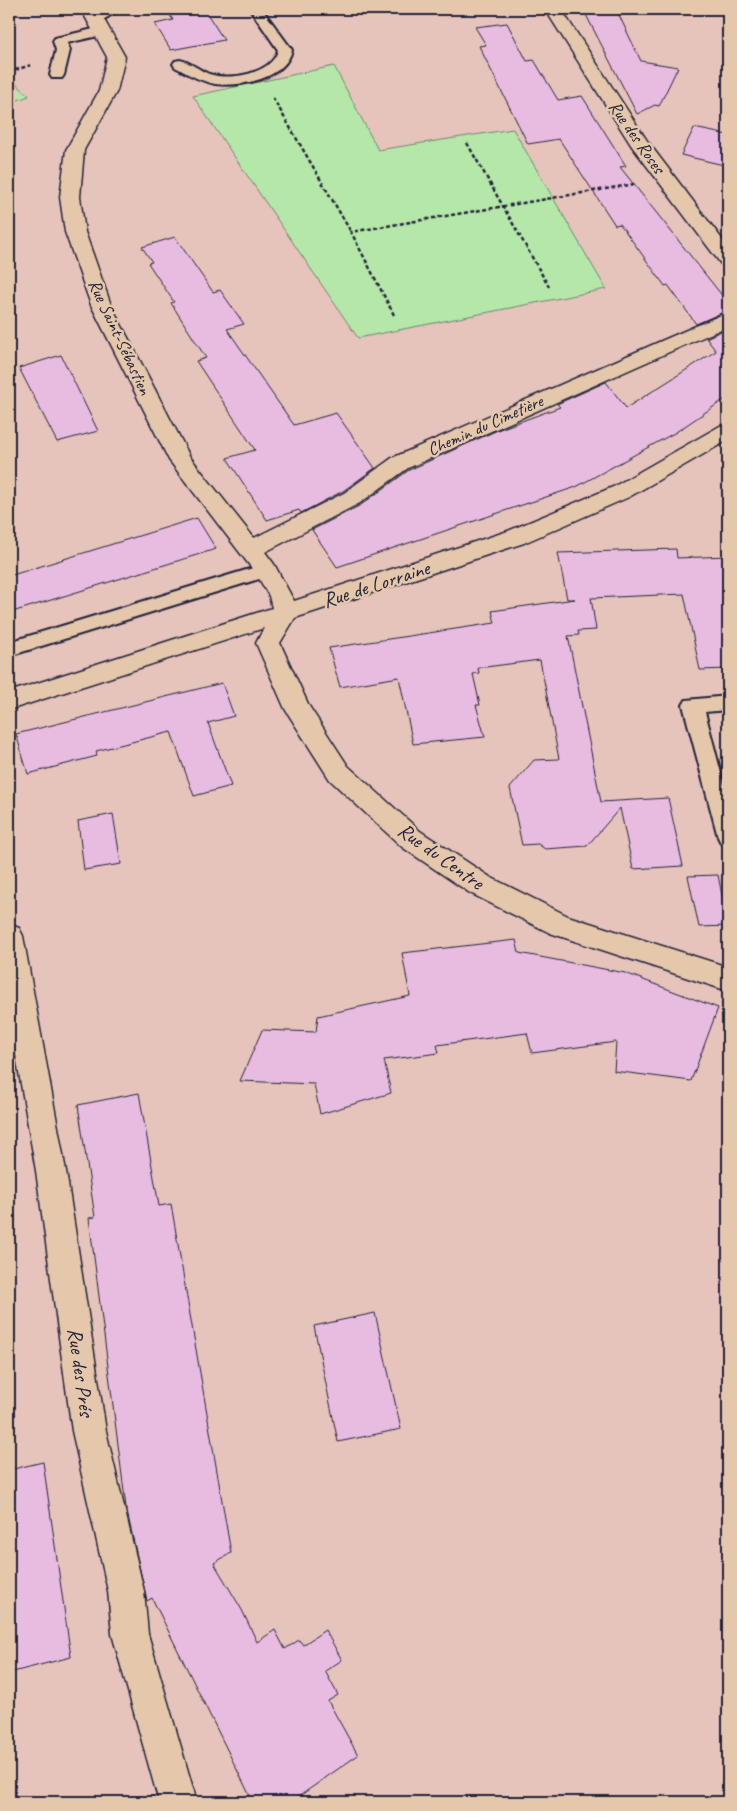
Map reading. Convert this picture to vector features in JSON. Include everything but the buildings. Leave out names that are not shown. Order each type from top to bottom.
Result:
[{"type":"street","name":"Rue des Roses","points":[[553,9],[640,145],[728,260]]},
{"type":"street","name":"Rue Saint-Sébastien","points":[[95,17],[116,58],[108,91],[75,150],[70,197],[75,232],[101,305],[180,460],[266,570],[281,596],[285,614]]},
{"type":"street","name":"Chemin du Cimetière","points":[[251,549],[352,498],[400,463],[728,318]]},
{"type":"street","name":"Rue de Lorraine","points":[[9,701],[285,614],[516,538],[621,492],[728,431]]},
{"type":"street","name":"Rue du Centre","points":[[285,614],[268,643],[298,709],[339,773],[411,839],[480,885],[560,925],[640,949],[728,979]]},
{"type":"street","name":"Rue des Prés","points":[[9,936],[51,1170],[90,1431],[126,1591],[130,1634],[178,1802]]},
{"type":"lane","points":[[57,76],[63,50],[60,41],[95,17],[114,9]]},
{"type":"lane","points":[[180,64],[198,75],[210,79],[239,79],[263,74],[281,61],[285,50],[256,9]]},
{"type":"lane","points":[[9,649],[266,570]]},
{"type":"lane","points":[[728,703],[693,705],[728,837]]},
{"type":"path","points":[[273,98],[351,232],[394,314]]},
{"type":"path","points":[[467,143],[502,208],[549,287]]},
{"type":"path","points":[[351,232],[502,208],[665,178]]},
{"type":"green space","points":[[334,66],[378,150],[513,129],[606,289],[358,338],[193,96]]},
{"type":"green space","points":[[9,77],[29,96],[9,103]]}]
